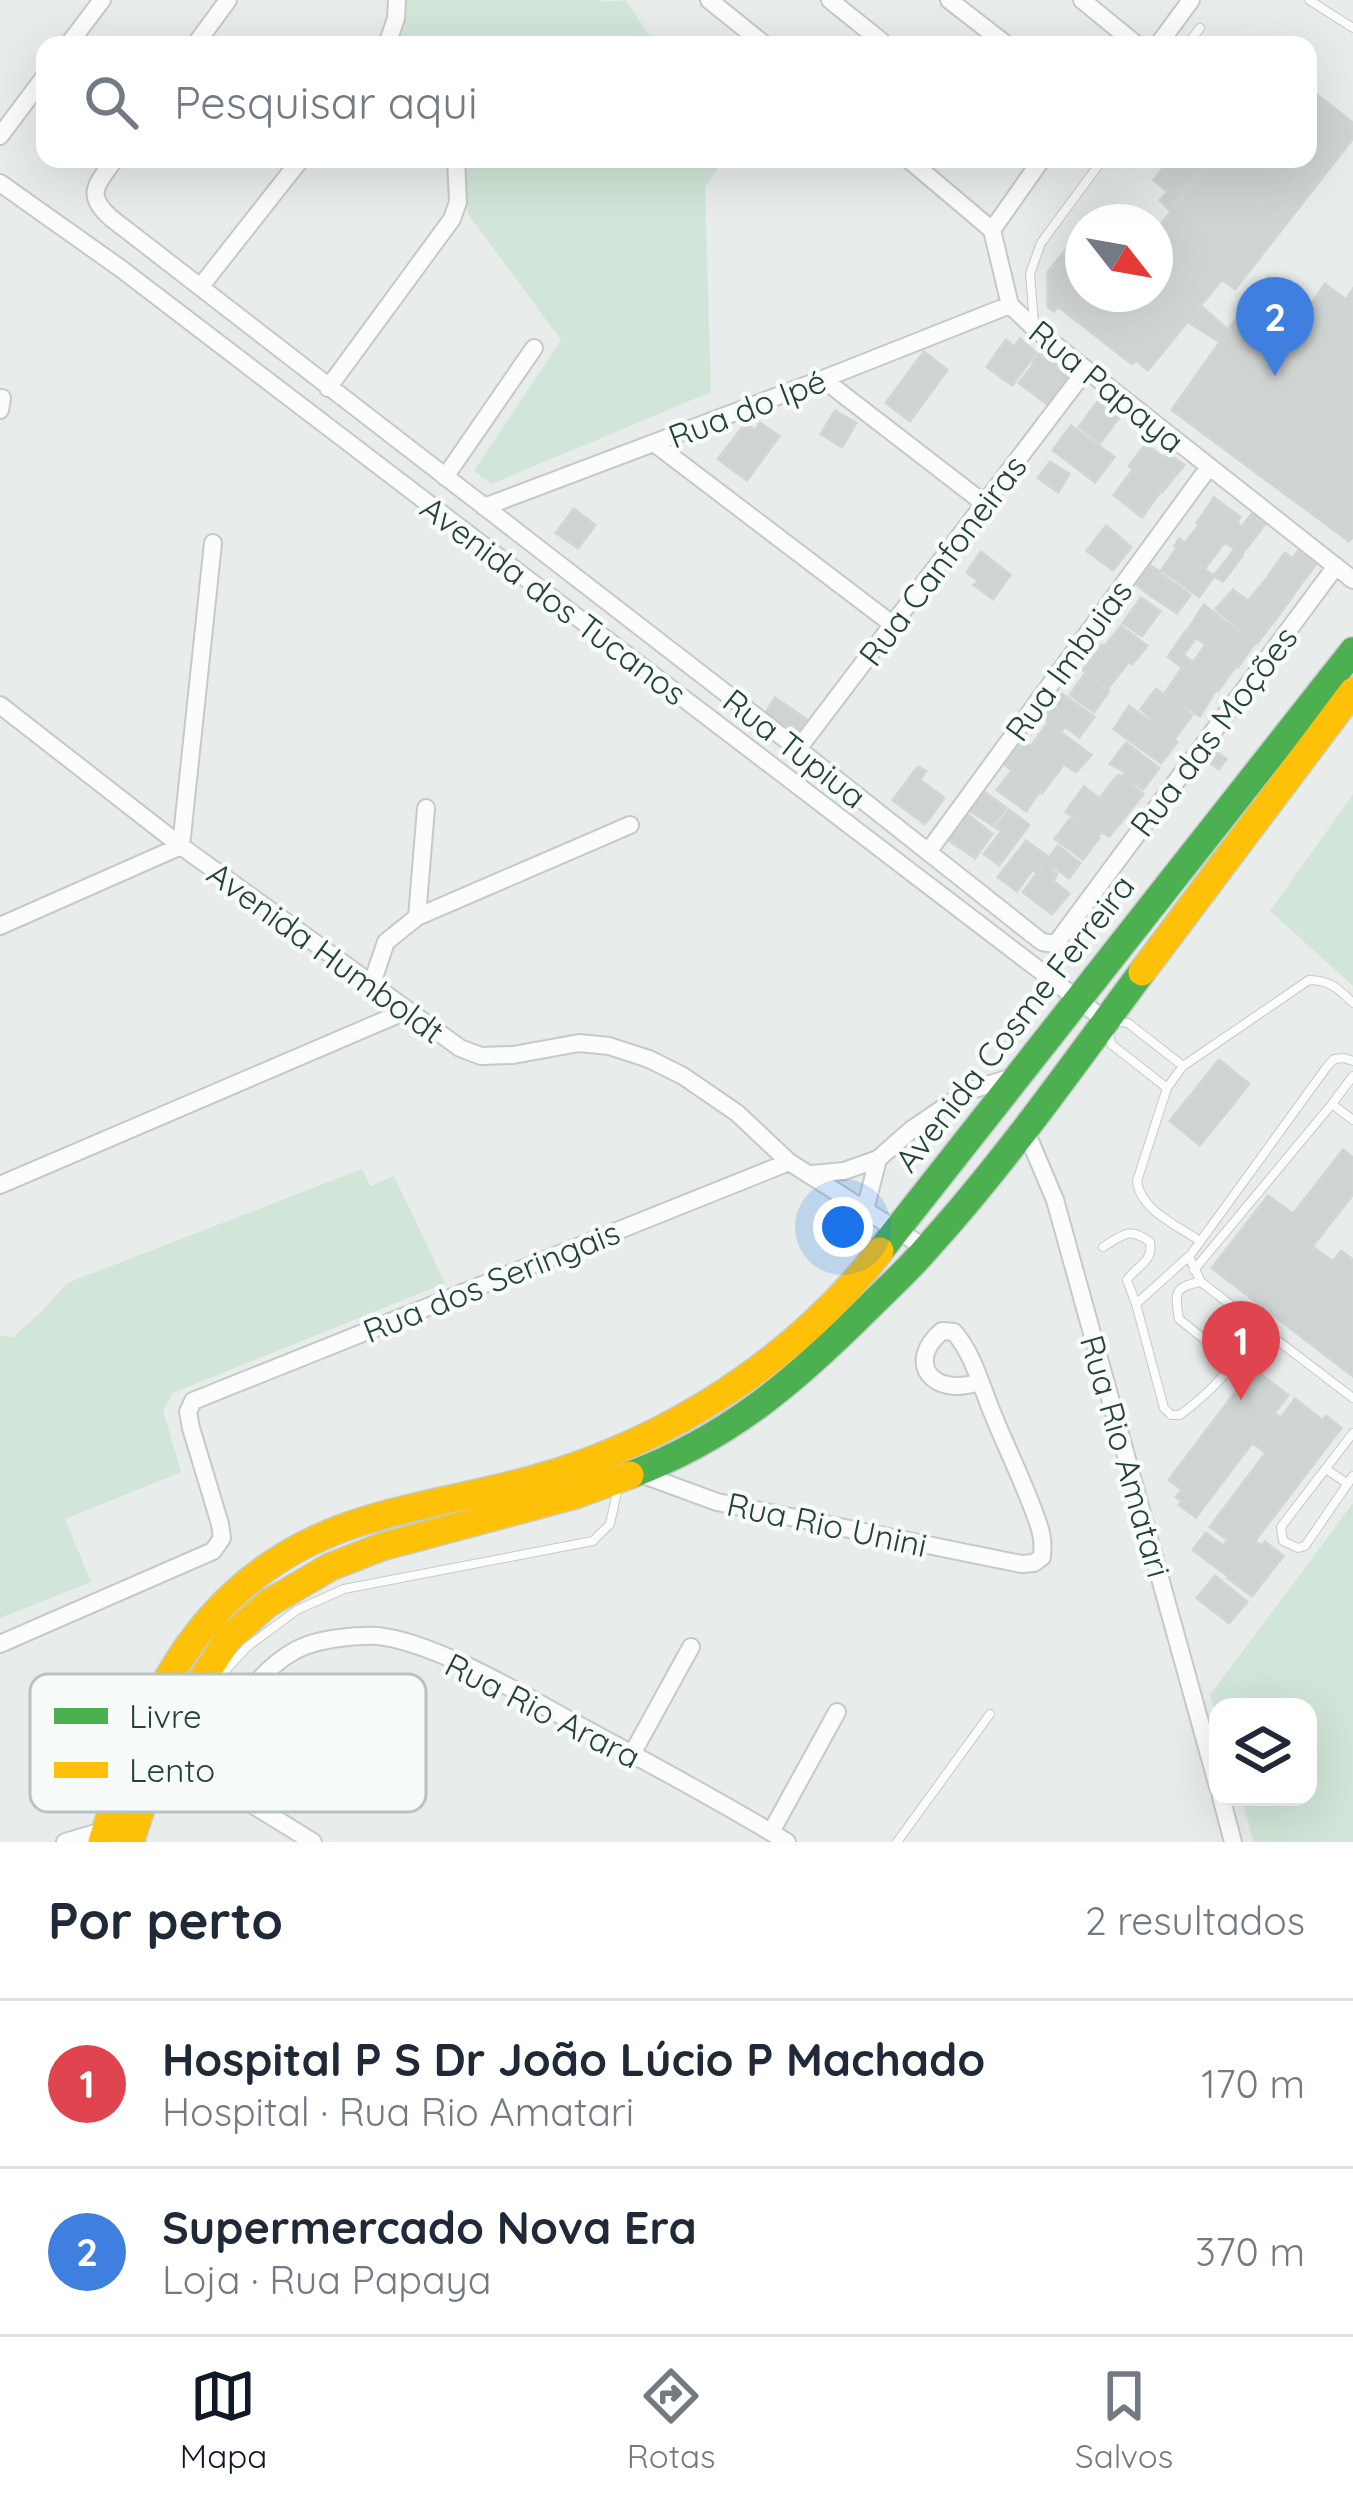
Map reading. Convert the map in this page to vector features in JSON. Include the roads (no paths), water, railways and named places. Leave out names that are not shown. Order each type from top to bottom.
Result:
[{"type":"main road","name":"Avenida Cosme Ferreira","points":[[168,1674],[217,1608],[257,1574],[316,1538],[409,1507],[552,1474],[640,1441],[759,1369],[823,1316],[898,1228],[1353,651]]},
{"type":"main road","name":"Avenida Cosme Ferreira","points":[[206,1674],[228,1640],[267,1604],[330,1567],[381,1547],[575,1495],[628,1476],[717,1435],[811,1365],[928,1249],[1025,1129],[1353,691]]},
{"type":"street","points":[[75,36],[102,0]]},
{"type":"street","points":[[202,36],[228,0]]},
{"type":"street","points":[[390,36],[398,0]]},
{"type":"street","points":[[709,0],[754,36]]},
{"type":"street","points":[[830,0],[875,36]]},
{"type":"street","points":[[949,0],[995,36]]},
{"type":"street","points":[[1082,0],[1126,36]]},
{"type":"street","points":[[1165,36],[1191,0]]},
{"type":"street","points":[[0,136],[36,88]]},
{"type":"street","name":"Rua Tupiua","points":[[109,168],[97,184],[94,199],[111,218],[1042,942]]},
{"type":"street","points":[[201,286],[294,168]]},
{"type":"street","points":[[328,388],[452,219],[458,202],[456,168]]},
{"type":"street","points":[[919,168],[992,230],[1032,168]]},
{"type":"street","name":"Avenida dos Tucanos","points":[[0,182],[120,268],[1106,1021]]},
{"type":"street","name":"Rua Papaya","points":[[992,230],[1010,305],[1085,371],[1353,580]]},
{"type":"street","name":"Rua do Ipé","points":[[484,507],[1010,305]]},
{"type":"street","points":[[445,477],[534,348]]},
{"type":"street","name":"Rua Canfoneiras","points":[[798,749],[1085,371]]},
{"type":"street","points":[[824,379],[986,503]]},
{"type":"street","points":[[654,443],[892,624]]},
{"type":"street","name":"Rua Imbuias","points":[[928,852],[1209,467]]},
{"type":"street","points":[[0,926],[181,846],[213,543]]},
{"type":"street","name":"Rua das Moções","points":[[1042,942],[1055,944],[1060,938],[1336,566]]},
{"type":"street","name":"Avenida Humboldt","points":[[0,705],[181,846],[460,1048],[481,1056],[513,1055],[579,1043],[609,1046],[649,1059],[736,1113],[789,1162],[928,1249]]},
{"type":"street","points":[[417,917],[426,808]]},
{"type":"street","points":[[371,986],[386,942],[417,917],[630,825]]},
{"type":"street","points":[[0,1185],[406,1010]]},
{"type":"street","points":[[812,1174],[844,1171],[878,1159],[968,1091],[1017,1076]]},
{"type":"street","name":"Rua Rio Amatari","points":[[1025,1129],[1054,1200],[1209,1755]]},
{"type":"street","points":[[865,1210],[878,1159]]},
{"type":"street","name":"Rua dos Seringais","points":[[0,1644],[213,1551],[222,1538],[191,1428],[188,1412],[194,1401],[789,1162]]},
{"type":"street","name":"Rua Rio Unini","points":[[628,1476],[717,1502],[1034,1563],[1042,1557],[1041,1532],[980,1382]]},
{"type":"street","name":"Rua Rio Arara","points":[[266,1674],[299,1648],[334,1640],[378,1636],[419,1647],[491,1677],[779,1837]]},
{"type":"street","points":[[632,1754],[691,1647]]},
{"type":"street","points":[[779,1837],[837,1712]]},
{"type":"street","points":[[1223,1806],[1233,1842]]},
{"type":"street","points":[[265,1812],[313,1842]]},
{"type":"street","points":[[65,1842],[112,1838]]},
{"type":"lane","points":[[1309,0],[1353,28]]},
{"type":"lane","points":[[1194,36],[1200,28]]},
{"type":"lane","points":[[1035,329],[1030,274],[1041,243],[1096,168]]},
{"type":"lane","points":[[1200,1241],[1138,1194],[1168,1088],[1183,1066],[1309,980],[1336,986],[1353,1004]]},
{"type":"lane","points":[[1168,1088],[1112,1044],[1106,1021],[1128,1023],[1183,1066]]},
{"type":"lane","points":[[1136,1304],[1189,1257],[1334,1059],[1353,1061]]},
{"type":"lane","points":[[1193,1270],[1353,1076]]},
{"type":"lane","points":[[1333,1104],[1353,1120]]},
{"type":"lane","points":[[1103,1247],[1127,1232],[1139,1233],[1150,1242],[1148,1259],[1127,1280],[1164,1408],[1171,1415],[1180,1415],[1229,1366],[1225,1357],[1179,1318],[1178,1291],[1201,1282]]},
{"type":"lane","points":[[1189,1257],[1201,1282],[1353,1398]]},
{"type":"lane","points":[[1326,1469],[1351,1480],[1305,1546],[1282,1541],[1282,1527],[1353,1433]]},
{"type":"lane","points":[[220,1674],[247,1647],[297,1610],[344,1589],[593,1541],[610,1525],[628,1476]]},
{"type":"lane","points":[[897,1842],[990,1714]]},
{"type":"place","name":"Supermercado Nova Era","points":[[1275,376]]},
{"type":"place","name":"Hospital P S Dr João Lúcio P Machado","points":[[1241,1400]]}]
